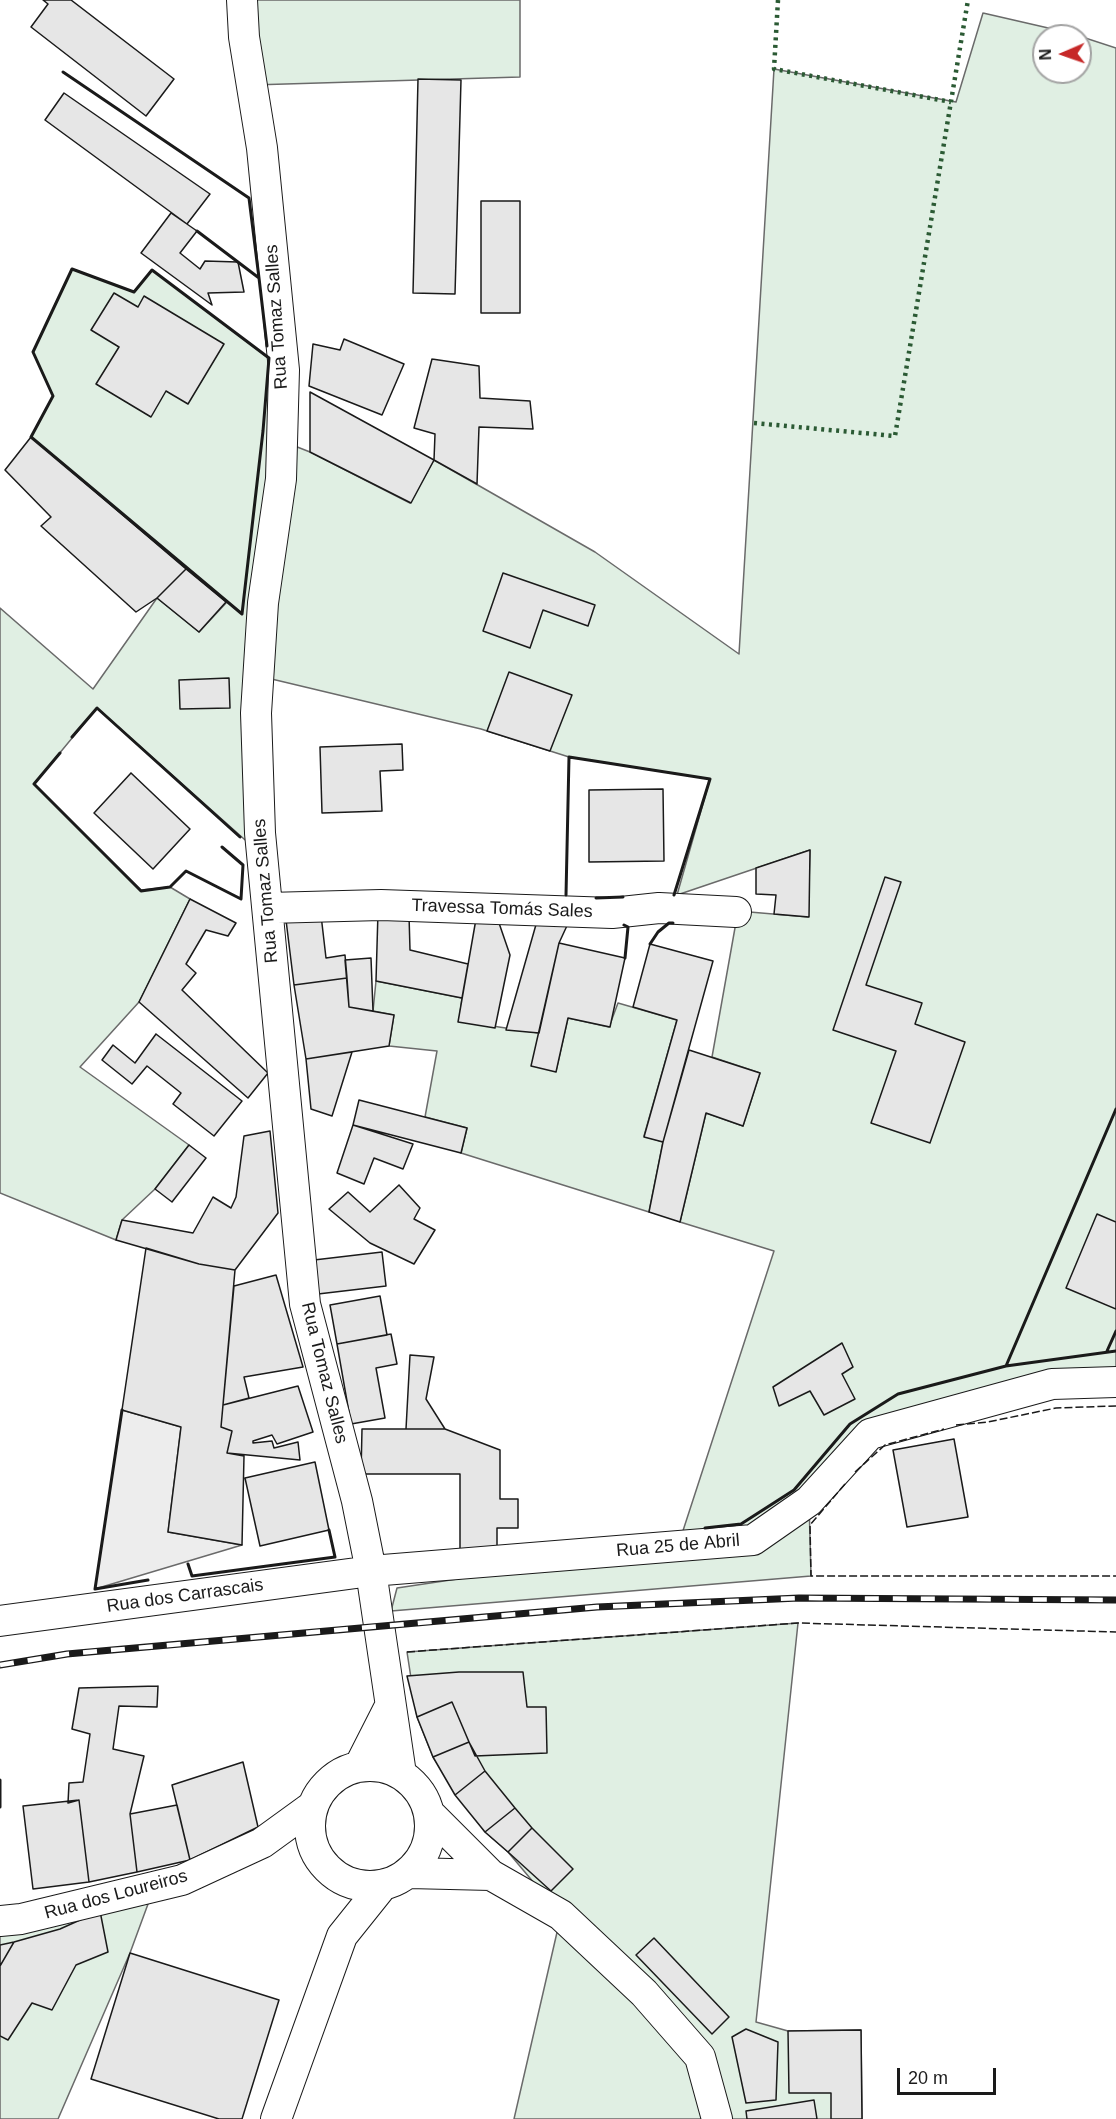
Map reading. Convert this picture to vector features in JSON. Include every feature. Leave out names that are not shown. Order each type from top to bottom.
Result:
[{"type":"street","name":"Rua Tomaz Salles","points":[[242,0],[244,37],[262,148],[284,370],[280,479],[263,603],[256,713],[260,833],[305,1304],[357,1501],[371,1571],[401,1774]]},
{"type":"street","name":"Travessa Tomás Sales","points":[[267,908],[381,905],[504,907],[612,913],[659,908],[736,912]]},
{"type":"street","name":"Rua 25 de Abril","points":[[371,1571],[753,1540],[809,1501],[870,1434],[1052,1384],[1116,1382]]},
{"type":"street","name":"Rua dos Carrascais","points":[[0,1621],[371,1571]]},
{"type":"street","points":[[359,1767],[390,1707]]},
{"type":"street","points":[[342,1936],[328,1867],[312,1841],[310,1824],[313,1806],[331,1780],[359,1767],[388,1768],[414,1784],[429,1812],[491,1875],[561,1915],[644,1992],[700,2057],[717,2119]]},
{"type":"street","name":"Rua dos Loureiros","points":[[0,1921],[21,1919],[182,1880],[262,1844],[313,1806]]},
{"type":"street","points":[[276,2119],[342,1936],[382,1886],[409,1873],[420,1861],[428,1846],[431,1829],[429,1812]]},
{"type":"street","points":[[262,1844],[328,1867],[352,1884],[382,1886]]},
{"type":"street","points":[[409,1873],[491,1875]]},
{"type":"green space","points":[[242,0],[520,0],[520,77],[252,85]]},
{"type":"green space","points":[[983,13],[1032,24],[1032,84],[1092,84],[1092,40],[1116,48],[1116,1382],[870,1434],[809,1501],[811,1576],[391,1611],[397,1588],[678,1546],[774,1251],[680,1222],[706,1113],[743,1126],[760,1073],[712,1057],[738,911],[808,917],[810,850],[677,895],[710,779],[569,757],[481,729],[259,676],[262,855],[97,708],[34,784],[141,890],[170,887],[190,899],[139,1002],[80,1067],[189,1145],[155,1189],[122,1220],[116,1240],[0,1193],[0,608],[93,689],[157,598],[199,632],[226,603],[31,437],[53,396],[33,352],[72,269],[134,292],[152,270],[284,370],[282,441],[310,452],[410,503],[434,460],[595,552],[739,654],[774,69],[956,102]]},
{"type":"green space","points":[[376,981],[462,998],[459,1021],[539,1033],[556,1071],[568,1018],[609,1027],[618,1003],[677,1020],[644,1136],[663,1142],[649,1212],[461,1153],[467,1128],[425,1117],[437,1051],[389,1046],[394,1015],[373,1011]]},
{"type":"green space","points":[[798,1623],[756,2022],[788,2031],[861,2030],[862,2119],[514,2119],[561,1915],[508,1852],[485,1832],[433,1757],[417,1717],[407,1652]]},
{"type":"green space","points":[[155,1885],[130,1953],[58,2119],[0,2119],[0,1921]]},
{"type":"shaded area","points":[[122,1410],[181,1427],[168,1532],[242,1545],[95,1589]]},
{"type":"building","points":[[43,0],[71,0],[174,79],[146,116],[31,27],[48,4]]},
{"type":"building","points":[[418,79],[461,80],[455,294],[413,293]]},
{"type":"building","points":[[64,93],[210,194],[187,224],[45,120]]},
{"type":"building","points":[[481,201],[520,201],[520,313],[481,313]]},
{"type":"building","points":[[171,213],[197,231],[180,253],[200,269],[205,261],[238,262],[244,292],[208,293],[212,305],[141,253]]},
{"type":"building","points":[[114,293],[138,307],[144,296],[224,344],[188,404],[166,391],[151,417],[96,384],[119,347],[91,330]]},
{"type":"building","points":[[344,339],[404,364],[382,415],[309,386],[313,344],[340,350]]},
{"type":"building","points":[[432,359],[479,366],[480,398],[530,401],[533,429],[479,427],[477,484],[434,460],[435,434],[414,428]]},
{"type":"building","points":[[310,392],[434,460],[411,503],[310,452]]},
{"type":"building","points":[[31,437],[186,569],[157,598],[136,612],[41,526],[51,517],[5,470]]},
{"type":"building","points":[[186,569],[226,602],[199,632],[157,598]]},
{"type":"building","points":[[503,573],[595,605],[588,626],[543,610],[530,648],[483,631]]},
{"type":"building","points":[[509,672],[572,695],[550,751],[487,731]]},
{"type":"building","points":[[229,678],[230,708],[180,709],[179,680]]},
{"type":"building","points":[[402,744],[403,770],[380,771],[382,811],[322,813],[320,747]]},
{"type":"building","points":[[131,773],[190,829],[153,869],[94,813]]},
{"type":"building","points":[[663,789],[664,861],[589,862],[589,790]]},
{"type":"building","points":[[810,850],[809,917],[774,914],[776,895],[756,894],[756,868]]},
{"type":"building","points":[[885,877],[901,882],[866,985],[922,1003],[915,1024],[965,1042],[930,1143],[871,1123],[896,1051],[833,1030]]},
{"type":"building","points":[[190,899],[236,923],[228,936],[206,930],[186,964],[196,973],[182,990],[268,1073],[248,1098],[139,1002]]},
{"type":"building","points":[[378,912],[409,915],[410,950],[468,964],[462,998],[376,981]]},
{"type":"building","points":[[539,914],[571,917],[559,943],[539,1033],[506,1030]]},
{"type":"building","points":[[321,915],[326,958],[345,955],[347,978],[294,985],[286,920]]},
{"type":"building","points":[[476,919],[499,923],[510,955],[495,1028],[458,1022]]},
{"type":"building","points":[[559,943],[625,958],[610,1027],[568,1018],[556,1072],[531,1066]]},
{"type":"building","points":[[650,944],[713,961],[663,1142],[644,1137],[677,1020],[633,1007]]},
{"type":"building","points":[[371,958],[373,1011],[349,1007],[345,960]]},
{"type":"building","points":[[347,978],[349,1007],[394,1015],[389,1046],[306,1059],[294,985]]},
{"type":"building","points":[[156,1034],[242,1101],[214,1136],[173,1104],[181,1093],[147,1066],[132,1084],[102,1060],[113,1045],[135,1063]]},
{"type":"building","points":[[689,1050],[760,1073],[743,1126],[706,1113],[680,1222],[649,1212],[663,1142]]},
{"type":"building","points":[[352,1052],[332,1116],[311,1109],[306,1059]]},
{"type":"building","points":[[359,1100],[467,1128],[461,1153],[353,1125]]},
{"type":"building","points":[[353,1125],[413,1144],[403,1169],[374,1158],[364,1184],[337,1173]]},
{"type":"building","points":[[270,1131],[278,1213],[235,1270],[199,1264],[116,1240],[122,1220],[193,1233],[213,1197],[231,1208],[236,1197],[244,1136]]},
{"type":"building","points":[[189,1145],[206,1158],[172,1202],[155,1189]]},
{"type":"building","points":[[399,1185],[420,1208],[414,1219],[435,1230],[414,1264],[370,1243],[329,1209],[348,1192],[370,1212]]},
{"type":"building","points":[[1097,1214],[1116,1222],[1116,1309],[1066,1288]]},
{"type":"building","points":[[146,1248],[199,1264],[235,1270],[221,1427],[232,1431],[227,1453],[244,1456],[242,1545],[168,1532],[181,1427],[122,1410]]},
{"type":"building","points":[[382,1252],[386,1286],[318,1294],[314,1260]]},
{"type":"building","points":[[276,1275],[303,1367],[244,1377],[249,1398],[223,1405],[234,1286]]},
{"type":"building","points":[[380,1296],[387,1335],[337,1344],[330,1305]]},
{"type":"building","points":[[391,1334],[397,1364],[376,1368],[385,1418],[351,1424],[337,1344]]},
{"type":"building","points":[[842,1343],[853,1367],[842,1374],[855,1399],[824,1415],[810,1391],[779,1406],[773,1387]]},
{"type":"building","points":[[410,1355],[434,1357],[426,1399],[445,1429],[406,1429]]},
{"type":"building","points":[[298,1386],[313,1432],[277,1444],[272,1435],[253,1441],[253,1443],[272,1441],[274,1448],[298,1442],[300,1460],[227,1453],[232,1431],[221,1427],[223,1405]]},
{"type":"building","points":[[362,1429],[445,1429],[500,1450],[500,1499],[518,1499],[518,1528],[497,1528],[497,1557],[460,1557],[460,1474],[361,1474]]},
{"type":"building","points":[[954,1439],[968,1517],[907,1527],[893,1450]]},
{"type":"building","points":[[315,1462],[329,1530],[260,1546],[245,1478]]},
{"type":"building","points":[[459,1672],[523,1672],[527,1707],[546,1707],[547,1753],[475,1756],[452,1702],[417,1717],[407,1676]]},
{"type":"building","points":[[158,1686],[157,1707],[119,1706],[113,1749],[144,1756],[130,1814],[137,1872],[89,1882],[79,1800],[68,1803],[69,1783],[83,1782],[90,1734],[72,1729],[79,1688]]},
{"type":"building","points":[[452,1702],[469,1742],[433,1757],[417,1717]]},
{"type":"building","points":[[469,1742],[485,1771],[455,1795],[433,1757]]},
{"type":"building","points":[[243,1762],[258,1827],[190,1860],[172,1785]]},
{"type":"building","points":[[485,1771],[515,1808],[485,1832],[455,1795]]},
{"type":"building","points":[[79,1800],[89,1882],[33,1889],[23,1806]]},
{"type":"building","points":[[177,1805],[190,1860],[137,1872],[130,1814]]},
{"type":"building","points":[[515,1808],[532,1828],[508,1852],[485,1832]]},
{"type":"building","points":[[532,1828],[573,1869],[551,1891],[508,1852]]},
{"type":"building","points":[[100,1911],[108,1952],[76,1965],[52,2010],[32,2003],[8,2040],[0,2036],[0,1966],[14,1942],[60,1929]]},
{"type":"building","points":[[654,1938],[729,2017],[712,2034],[636,1955]]},
{"type":"building","points":[[14,1942],[0,1966],[0,1945]]},
{"type":"building","points":[[130,1953],[279,2000],[242,2119],[219,2119],[91,2079]]},
{"type":"building","points":[[746,2029],[778,2042],[776,2100],[746,2103],[732,2037]]},
{"type":"building","points":[[861,2030],[862,2119],[831,2119],[831,2093],[789,2093],[788,2031]]},
{"type":"building","points":[[814,2100],[817,2119],[747,2119],[746,2111]]},
{"type":"railway","points":[[0,1665],[67,1654],[597,1607],[799,1598],[1116,1600]]},
{"type":"hedge","points":[[778,0],[774,69],[951,102]]},
{"type":"hedge","points":[[754,423],[895,436],[968,0]]},
{"type":"fence","points":[[956,1425],[988,1422],[1056,1408],[1116,1406]]},
{"type":"fence","points":[[855,1472],[885,1445],[944,1429]]},
{"type":"fence","points":[[845,1484],[810,1525],[811,1576],[1116,1576]]},
{"type":"fence","points":[[407,1652],[798,1623],[1116,1632]]},
{"type":"wall","points":[[63,72],[249,198],[259,278]]},
{"type":"wall","points":[[197,231],[259,278],[267,346]]},
{"type":"wall","points":[[72,269],[134,292],[152,270],[269,358],[242,614],[31,437],[53,396],[33,352],[72,269]]},
{"type":"wall","points":[[72,737],[97,708],[240,837]]},
{"type":"wall","points":[[60,753],[34,784],[141,891],[170,887],[186,871],[241,899],[243,865],[222,847]]},
{"type":"wall","points":[[566,895],[569,757],[710,779],[674,895]]},
{"type":"wall","points":[[596,898],[623,897]]},
{"type":"wall","points":[[650,944],[658,932],[669,923],[673,923]]},
{"type":"wall","points":[[624,925],[628,927],[625,958]]},
{"type":"wall","points":[[1006,1366],[1116,1109]]},
{"type":"wall","points":[[1107,1351],[1116,1331]]},
{"type":"wall","points":[[705,1528],[741,1524],[794,1490],[850,1424],[898,1394],[1006,1366],[1116,1351]]},
{"type":"wall","points":[[122,1410],[95,1589],[148,1580]]},
{"type":"wall","points":[[188,1564],[192,1576],[335,1557],[329,1530]]},
{"type":"wall","points":[[0,1780],[0,1807]]}]
